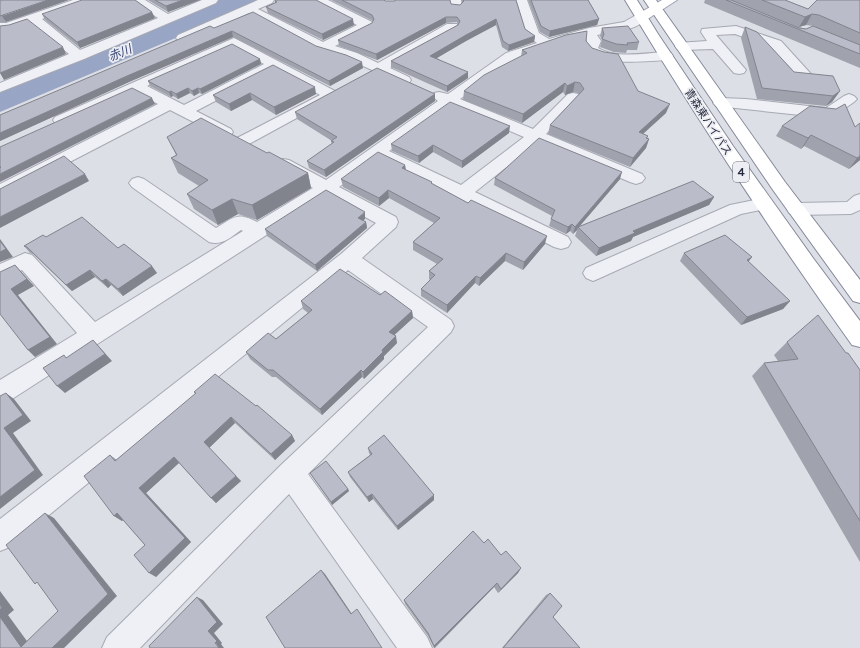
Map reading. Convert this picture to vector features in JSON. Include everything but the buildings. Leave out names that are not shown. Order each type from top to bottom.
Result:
[{"type":"main road","name":"青森東バイパス","points":[[631,0],[649,8],[682,46],[796,209],[860,295]]},
{"type":"main road","points":[[649,8],[671,0]]},
{"type":"main road","name":"青森東バイパス","points":[[649,8],[666,56],[764,204],[817,281],[860,338]]},
{"type":"street","points":[[0,27],[7,27],[85,0]]},
{"type":"street","points":[[137,0],[168,19]]},
{"type":"street","points":[[0,88],[212,0]]},
{"type":"street","points":[[174,42],[268,0]]},
{"type":"street","points":[[282,0],[254,12],[323,47],[352,56],[414,85]]},
{"type":"street","points":[[319,0],[367,25],[323,47]]},
{"type":"street","points":[[521,0],[533,35],[546,43]]},
{"type":"street","points":[[0,393],[326,188],[450,101],[511,56],[546,43],[628,24],[649,8]]},
{"type":"street","points":[[33,18],[79,56]]},
{"type":"street","points":[[730,31],[727,26],[738,20]]},
{"type":"street","points":[[364,76],[452,27]]},
{"type":"street","points":[[739,70],[707,32],[736,30],[776,44],[804,74]]},
{"type":"street","points":[[589,32],[594,41],[591,46],[591,50],[603,56],[614,58],[666,56]]},
{"type":"street","points":[[50,126],[128,82],[234,42],[330,94]]},
{"type":"street","points":[[682,46],[717,44]]},
{"type":"street","points":[[0,191],[177,107],[275,64]]},
{"type":"street","points":[[0,536],[348,259],[389,222],[257,149],[128,82]]},
{"type":"street","points":[[257,149],[330,94],[344,87]]},
{"type":"street","points":[[428,91],[534,137],[636,178]]},
{"type":"street","points":[[463,193],[534,137],[573,97]]},
{"type":"street","points":[[721,103],[746,104],[829,113],[848,98]]},
{"type":"street","points":[[377,151],[561,242]]},
{"type":"street","points":[[138,183],[216,237],[241,222],[258,231]]},
{"type":"street","points":[[796,209],[851,208],[860,200]]},
{"type":"street","points":[[593,273],[737,209],[764,204]]},
{"type":"street","points":[[118,648],[291,473],[443,326],[348,259]]},
{"type":"street","points":[[0,273],[26,260],[92,334]]},
{"type":"street","points":[[291,473],[416,648]]},
{"type":"water","name":"赤川","points":[[219,0],[259,0],[197,29],[0,112],[0,91]]}]
